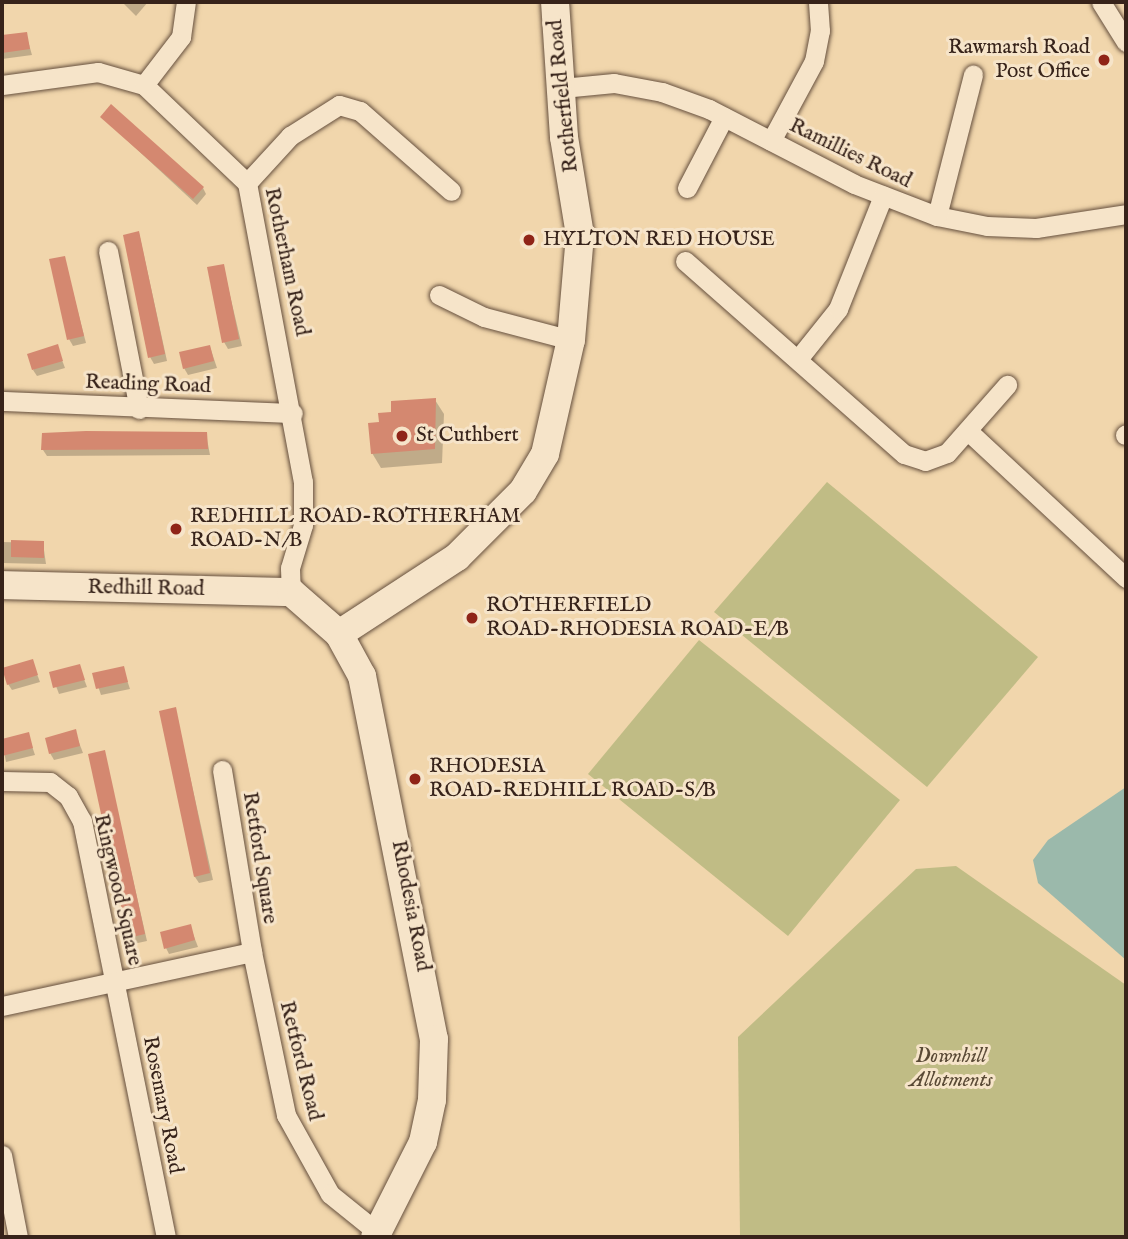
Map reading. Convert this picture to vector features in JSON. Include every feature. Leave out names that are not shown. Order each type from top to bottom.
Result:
[{"type":"street","points":[[144,85],[181,37],[186,2]]},
{"type":"street","name":"Rotherfield Road","points":[[339,635],[457,557],[523,491],[545,454],[571,340],[580,235],[564,137],[555,2]]},
{"type":"street","points":[[771,141],[814,61],[818,2]]},
{"type":"street","points":[[1101,2],[1124,35]]},
{"type":"street","name":"Rotherham Road","points":[[2,85],[98,72],[144,85],[247,183],[293,413],[303,482],[303,525],[290,568],[291,592]]},
{"type":"street","points":[[937,216],[973,75]]},
{"type":"street","name":"Ramillies Road","points":[[562,88],[614,83],[662,92],[724,117],[883,196],[937,216],[986,226],[1037,228],[1126,214]]},
{"type":"street","points":[[247,183],[290,136],[339,105],[360,111],[451,191]]},
{"type":"street","points":[[687,188],[724,117]]},
{"type":"street","points":[[798,359],[838,309],[883,196]]},
{"type":"street","points":[[108,251],[139,409]]},
{"type":"street","points":[[685,261],[904,454],[925,461],[947,453],[1007,385]]},
{"type":"street","points":[[439,295],[484,317],[571,340]]},
{"type":"street","name":"Reading Road","points":[[2,401],[139,409],[293,413]]},
{"type":"street","points":[[968,431],[1126,578]]},
{"type":"street","name":"Redhill Road","points":[[2,585],[291,592]]},
{"type":"street","name":"Rhodesia Road","points":[[291,592],[339,635],[362,676],[434,1039],[432,1100],[423,1142],[376,1235]]},
{"type":"street","name":"Retford Square","points":[[222,770],[252,952]]},
{"type":"street","name":"Ringwood Square","points":[[2,781],[50,782],[68,796],[82,821],[114,982]]},
{"type":"street","points":[[2,1006],[252,952]]},
{"type":"street","name":"Retford Road","points":[[252,952],[286,1115],[330,1194],[376,1235]]},
{"type":"street","name":"Rosemary Road","points":[[114,982],[166,1237]]},
{"type":"street","points":[[2,1155],[18,1237]]},
{"type":"green space","points":[[827,482],[1038,657],[927,787],[714,612]]},
{"type":"green space","points":[[699,640],[900,800],[788,936],[588,774]]},
{"type":"green space","name":"Downhill Allotments","points":[[956,866],[1126,985],[1126,1237],[740,1237],[738,1037],[916,869]]},
{"type":"shaded area","points":[[1126,787],[1126,960],[1038,883],[1033,860],[1048,840]]},
{"type":"building","points":[[27,32],[30,49],[2,53],[2,35]]},
{"type":"building","points":[[111,104],[204,187],[193,199],[100,117]]},
{"type":"building","points":[[139,231],[165,354],[148,358],[123,235]]},
{"type":"building","points":[[65,256],[84,336],[67,340],[49,259]]},
{"type":"building","points":[[224,264],[239,339],[222,343],[207,267]]},
{"type":"building","points":[[58,344],[63,361],[32,370],[27,354]]},
{"type":"building","points":[[210,345],[214,361],[183,369],[179,352]]},
{"type":"building","name":"St Cuthbert","points":[[436,398],[435,449],[371,454],[368,423],[379,422],[378,413],[391,412],[391,401]]},
{"type":"building","points":[[207,432],[208,449],[41,450],[42,433]]},
{"type":"building","points":[[11,540],[44,541],[44,558],[11,557]]},
{"type":"building","points":[[33,659],[38,675],[7,685],[2,668]]},
{"type":"building","points":[[80,664],[85,680],[53,688],[49,672]]},
{"type":"building","points":[[124,666],[128,682],[96,689],[92,673]]},
{"type":"building","points":[[176,707],[210,873],[194,877],[159,711]]},
{"type":"building","points":[[76,729],[80,746],[49,754],[45,738]]},
{"type":"building","points":[[29,732],[33,748],[2,756],[2,739]]},
{"type":"building","points":[[105,750],[145,934],[128,938],[88,754]]},
{"type":"building","points":[[191,924],[195,940],[164,949],[160,932]]},
{"type":"place","name":"Rawmarsh Road Post Office","points":[[1104,60]]},
{"type":"place","name":"HYLTON RED HOUSE","points":[[529,240]]},
{"type":"place","name":"St Cuthbert","points":[[402,436]]},
{"type":"place","name":"REDHILL ROAD-ROTHERHAM ROAD-N/B","points":[[176,529]]},
{"type":"place","name":"ROTHERFIELD ROAD-RHODESIA ROAD-E/B","points":[[472,618]]},
{"type":"place","name":"RHODESIA ROAD-REDHILL ROAD-S/B","points":[[415,779]]}]
